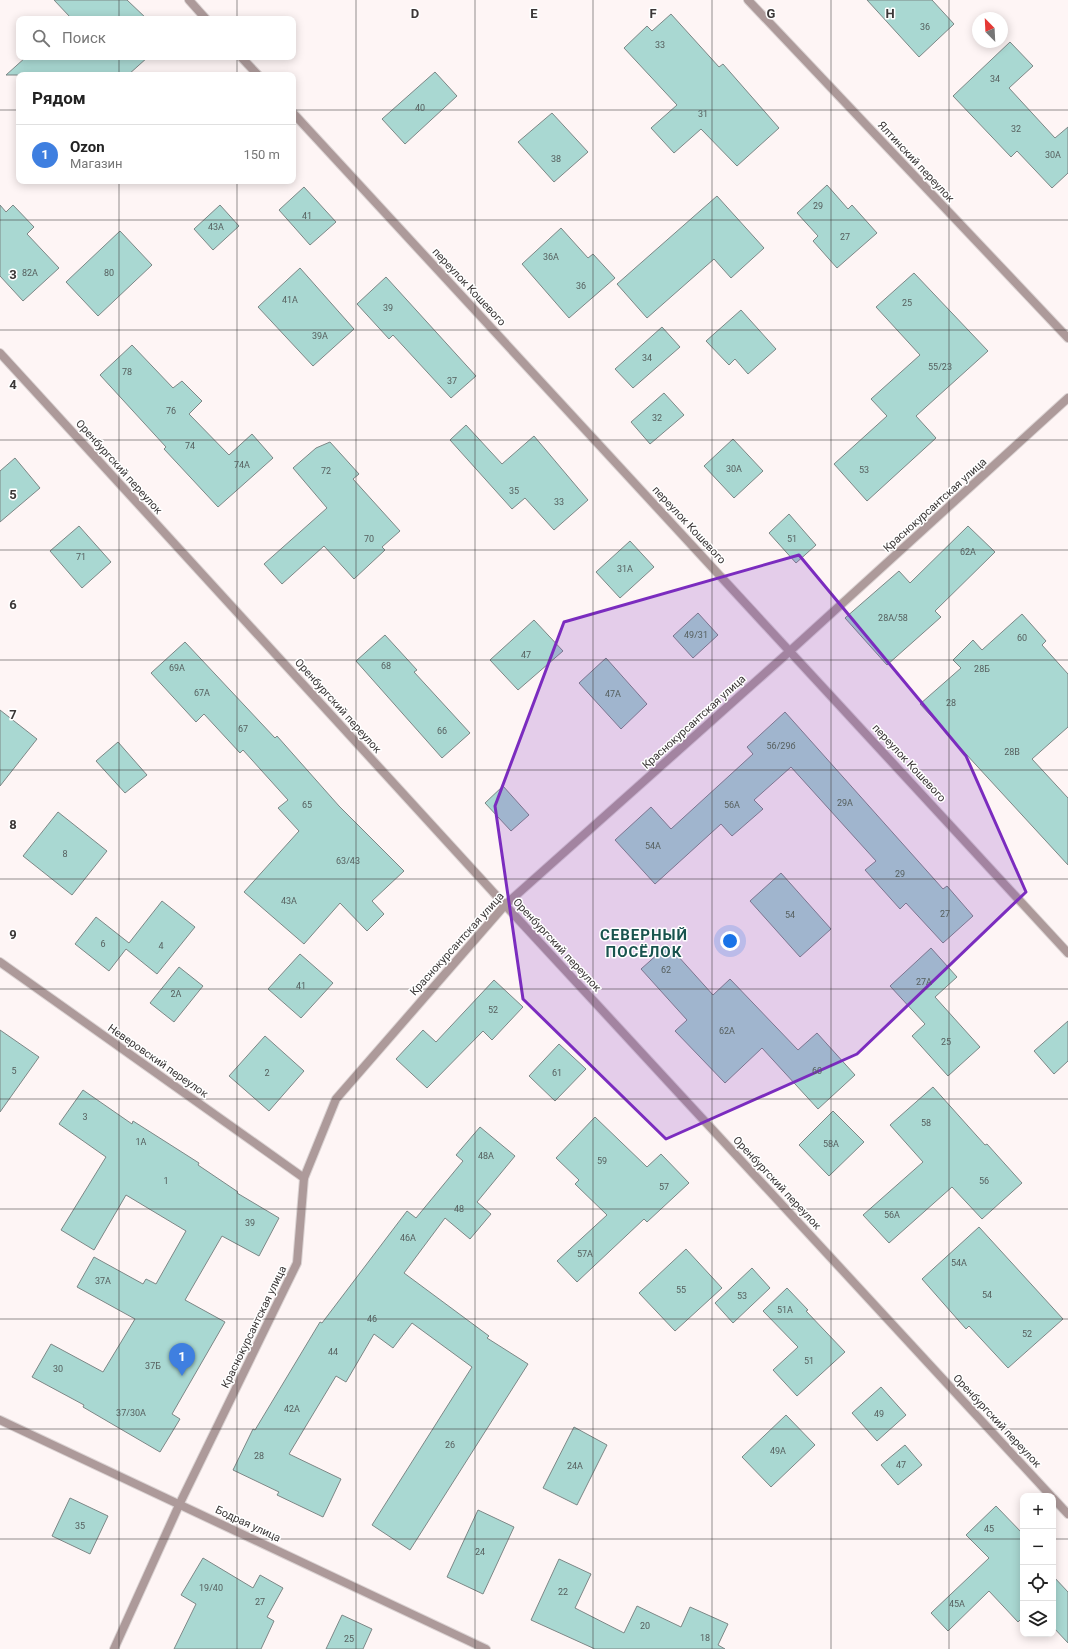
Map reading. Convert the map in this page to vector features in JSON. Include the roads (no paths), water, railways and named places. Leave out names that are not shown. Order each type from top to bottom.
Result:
[{"type":"street","points":[[189,0],[203,16]]},
{"type":"street","name":"Ялтинский переулок","points":[[748,0],[1068,338]]},
{"type":"street","points":[[244,60],[255,72]]},
{"type":"street","name":"переулок Кошевого","points":[[296,116],[1068,953]]},
{"type":"street","name":"Оренбургский переулок","points":[[0,353],[505,905],[1048,1493]]},
{"type":"street","name":"Краснокурсантская улица","points":[[114,1649],[180,1504],[297,1263],[304,1178],[336,1099],[505,905],[790,651],[1068,398]]},
{"type":"street","name":"Неверовский переулок","points":[[0,962],[304,1178]]},
{"type":"street","name":"Бодрая улица","points":[[0,1420],[486,1649]]},
{"type":"street","name":"Оренбургский переулок","points":[[1056,1501],[1068,1514]]},
{"type":"place","name":"Ozon","points":[[182,1376]]},
{"type":"district","name":"СЕВЕРНЫЙ ПОСЁЛОК","points":[[644,944]]}]
